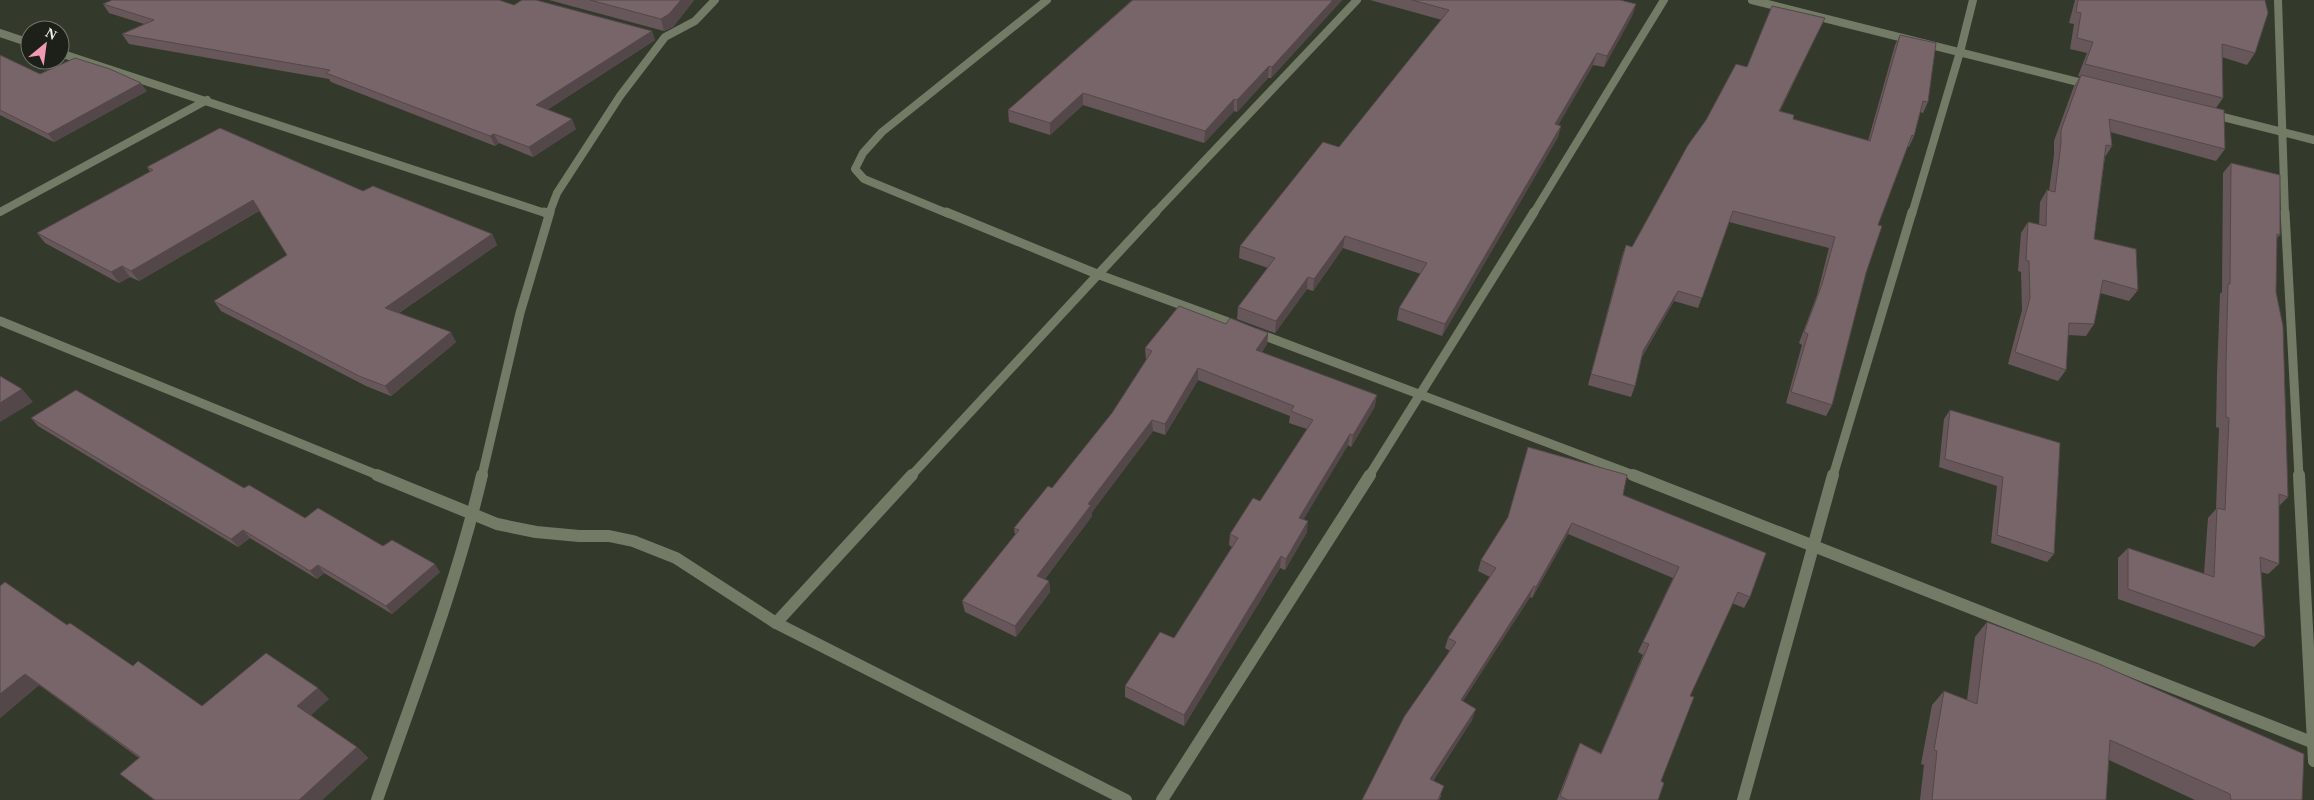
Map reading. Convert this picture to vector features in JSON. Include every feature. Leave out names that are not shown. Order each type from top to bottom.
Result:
[{"type":"street","points":[[377,800],[430,647],[473,514],[520,313],[557,193],[660,35],[695,21],[715,0]]},
{"type":"street","points":[[1047,0],[882,132],[863,153],[855,169],[864,179],[1097,274],[1422,394],[1812,544],[2313,743]]},
{"type":"street","points":[[776,623],[1097,274],[1357,0]]},
{"type":"street","points":[[1162,800],[1422,394],[1664,0]]},
{"type":"street","points":[[1752,0],[2102,88]]},
{"type":"street","points":[[1744,800],[1812,544],[1974,0]]},
{"type":"street","points":[[2278,0],[2281,132],[2314,761]]},
{"type":"street","points":[[0,33],[20,40]]},
{"type":"street","points":[[70,56],[549,214]]},
{"type":"street","points":[[0,212],[207,100]]},
{"type":"street","points":[[2206,113],[2314,140]]},
{"type":"street","points":[[0,321],[497,524],[536,532],[579,536],[609,536],[633,541],[676,558],[776,623],[1126,800]]},
{"type":"building","points":[[112,0],[499,0],[514,5],[522,0],[536,0],[652,31],[536,105],[572,119],[529,147],[494,134],[490,136],[326,73],[330,70],[122,34],[154,20],[103,4]]},
{"type":"building","points":[[590,0],[681,0],[669,14],[661,19]]},
{"type":"building","points":[[1133,0],[1333,0],[1272,67],[1269,66],[1237,100],[1234,99],[1205,131],[1083,93],[1050,123],[1008,110]]},
{"type":"building","points":[[1412,0],[1620,0],[1636,4],[1607,56],[1597,53],[1555,124],[1561,126],[1445,324],[1399,308],[1427,263],[1345,236],[1314,279],[1308,277],[1276,321],[1238,307],[1275,258],[1240,246],[1323,142],[1339,147],[1449,10]]},
{"type":"building","points":[[2078,0],[2265,0],[2268,13],[2255,53],[2222,44],[2223,98],[2085,64],[2093,42],[2077,38],[2081,13],[2076,12]]},
{"type":"building","points":[[1772,6],[1825,18],[1779,111],[1794,115],[1793,119],[1870,141],[1900,35],[1936,43],[1928,102],[1923,101],[1914,136],[1912,135],[1878,225],[1882,226],[1866,273],[1832,405],[1791,392],[1808,334],[1804,332],[1822,284],[1835,237],[1733,211],[1702,298],[1678,291],[1643,351],[1635,386],[1591,374],[1626,245],[1632,247],[1688,145],[1706,120],[1736,64],[1747,67]]},
{"type":"building","points":[[0,55],[20,64],[20,70],[32,70],[40,74],[49,70],[70,70],[70,60],[75,58],[110,69],[141,83],[48,134],[0,110]]},
{"type":"building","points":[[2081,75],[2224,110],[2225,149],[2109,119],[2112,146],[2106,145],[2094,239],[2136,249],[2138,290],[2103,280],[2094,324],[2069,323],[2066,370],[2015,352],[2030,298],[2029,261],[2026,260],[2028,222],[2046,226],[2047,190],[2055,192],[2061,130]]},
{"type":"building","points":[[220,128],[363,191],[373,186],[492,234],[385,308],[451,332],[385,386],[359,376],[214,301],[287,255],[253,200],[131,271],[122,266],[111,272],[37,233],[153,170],[147,167]]},
{"type":"building","points":[[2231,163],[2280,175],[2280,235],[2277,234],[2276,292],[2283,326],[2288,497],[2279,494],[2279,564],[2260,557],[2265,637],[2128,589],[2128,548],[2214,577],[2217,508],[2225,510],[2229,418],[2226,417],[2226,364],[2228,284],[2230,284]]},
{"type":"building","points":[[1179,306],[1226,324],[1230,318],[1268,333],[1256,350],[1377,395],[1353,435],[1350,434],[1299,518],[1308,521],[1286,559],[1281,556],[1184,715],[1125,686],[1160,632],[1174,638],[1238,538],[1230,534],[1253,498],[1260,501],[1313,420],[1291,411],[1294,406],[1198,368],[1165,424],[1152,420],[1088,504],[1091,505],[1037,576],[1049,581],[1015,626],[962,601],[1019,530],[1014,528],[1048,486],[1052,488],[1112,413],[1152,351],[1145,348]]},
{"type":"building","points":[[0,376],[22,389],[0,403]]},
{"type":"building","points":[[76,390],[244,488],[249,485],[305,518],[318,508],[383,546],[392,540],[435,564],[386,606],[318,565],[310,571],[243,530],[231,539],[31,418]]},
{"type":"building","points":[[1950,410],[2060,443],[2054,554],[1997,535],[2003,477],[1945,459]]},
{"type":"building","points":[[1528,447],[1627,475],[1623,495],[1766,553],[1750,597],[1738,592],[1690,696],[1694,697],[1661,781],[1664,783],[1658,800],[1568,800],[1560,796],[1580,743],[1601,754],[1649,644],[1643,642],[1679,567],[1572,523],[1536,587],[1534,586],[1461,700],[1476,709],[1430,779],[1444,786],[1438,800],[1362,800],[1404,717],[1456,642],[1448,638],[1496,568],[1481,560],[1508,517]]},
{"type":"building","points":[[5,582],[67,625],[70,623],[133,666],[138,661],[202,706],[266,653],[318,688],[297,706],[357,747],[299,800],[155,800],[120,774],[140,757],[25,674],[0,694],[0,586]]},
{"type":"building","points":[[1987,622],[2099,664],[2304,754],[2302,800],[2231,800],[2230,794],[2110,740],[2106,800],[1932,800],[1937,751],[1934,750],[1944,691],[1977,704]]}]
